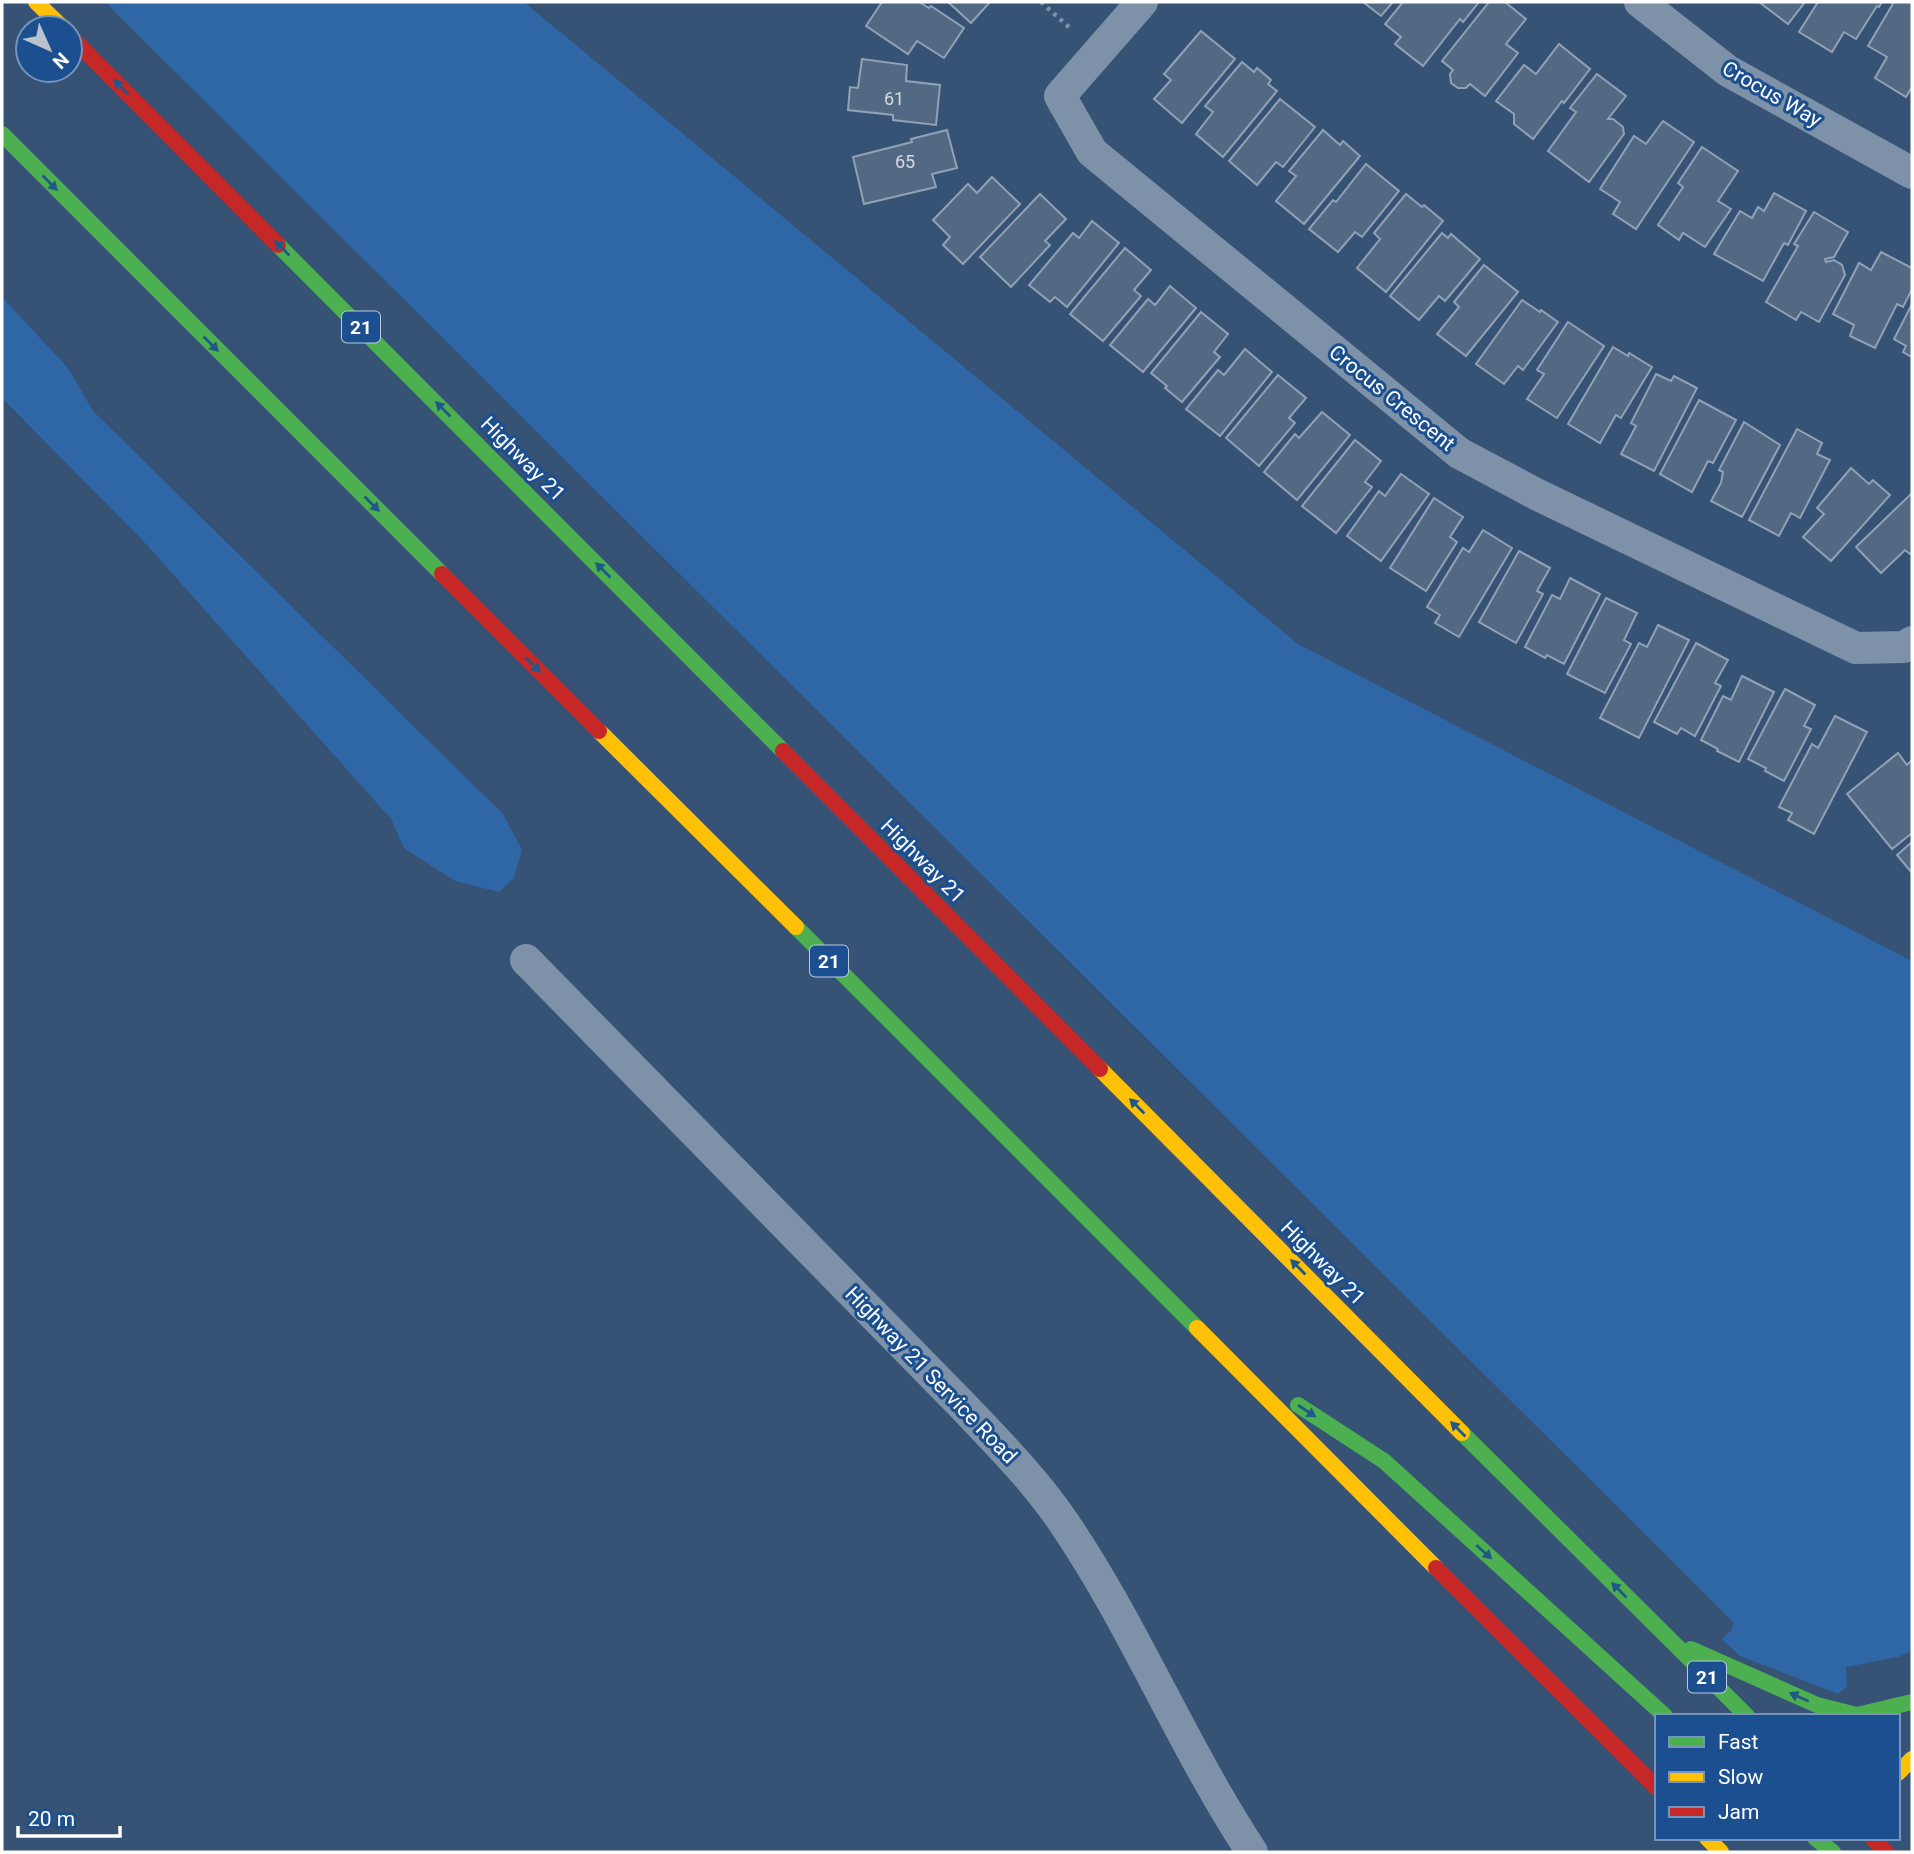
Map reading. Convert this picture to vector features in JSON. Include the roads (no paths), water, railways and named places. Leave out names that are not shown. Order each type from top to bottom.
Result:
[{"type":"main road","name":"Highway 21","points":[[84,50],[1745,1714]]},
{"type":"main road","name":"21","points":[[2,134],[1655,1786]]},
{"type":"main road","points":[[1229,1360],[1384,1461],[1663,1714]]},
{"type":"main road","points":[[1667,1638],[1817,1705],[1857,1714],[1912,1702]]},
{"type":"street","name":"Crocus Crescent","points":[[1142,2],[1060,96],[1092,152],[1459,453],[1536,494],[1856,648],[1910,649]]},
{"type":"street","name":"Crocus Way","points":[[1640,2],[1728,71],[1912,173]]},
{"type":"street","name":"Highway 21 Service Road","points":[[526,960],[964,1407],[1022,1470],[1061,1519],[1096,1574],[1212,1786],[1252,1852]]}]
